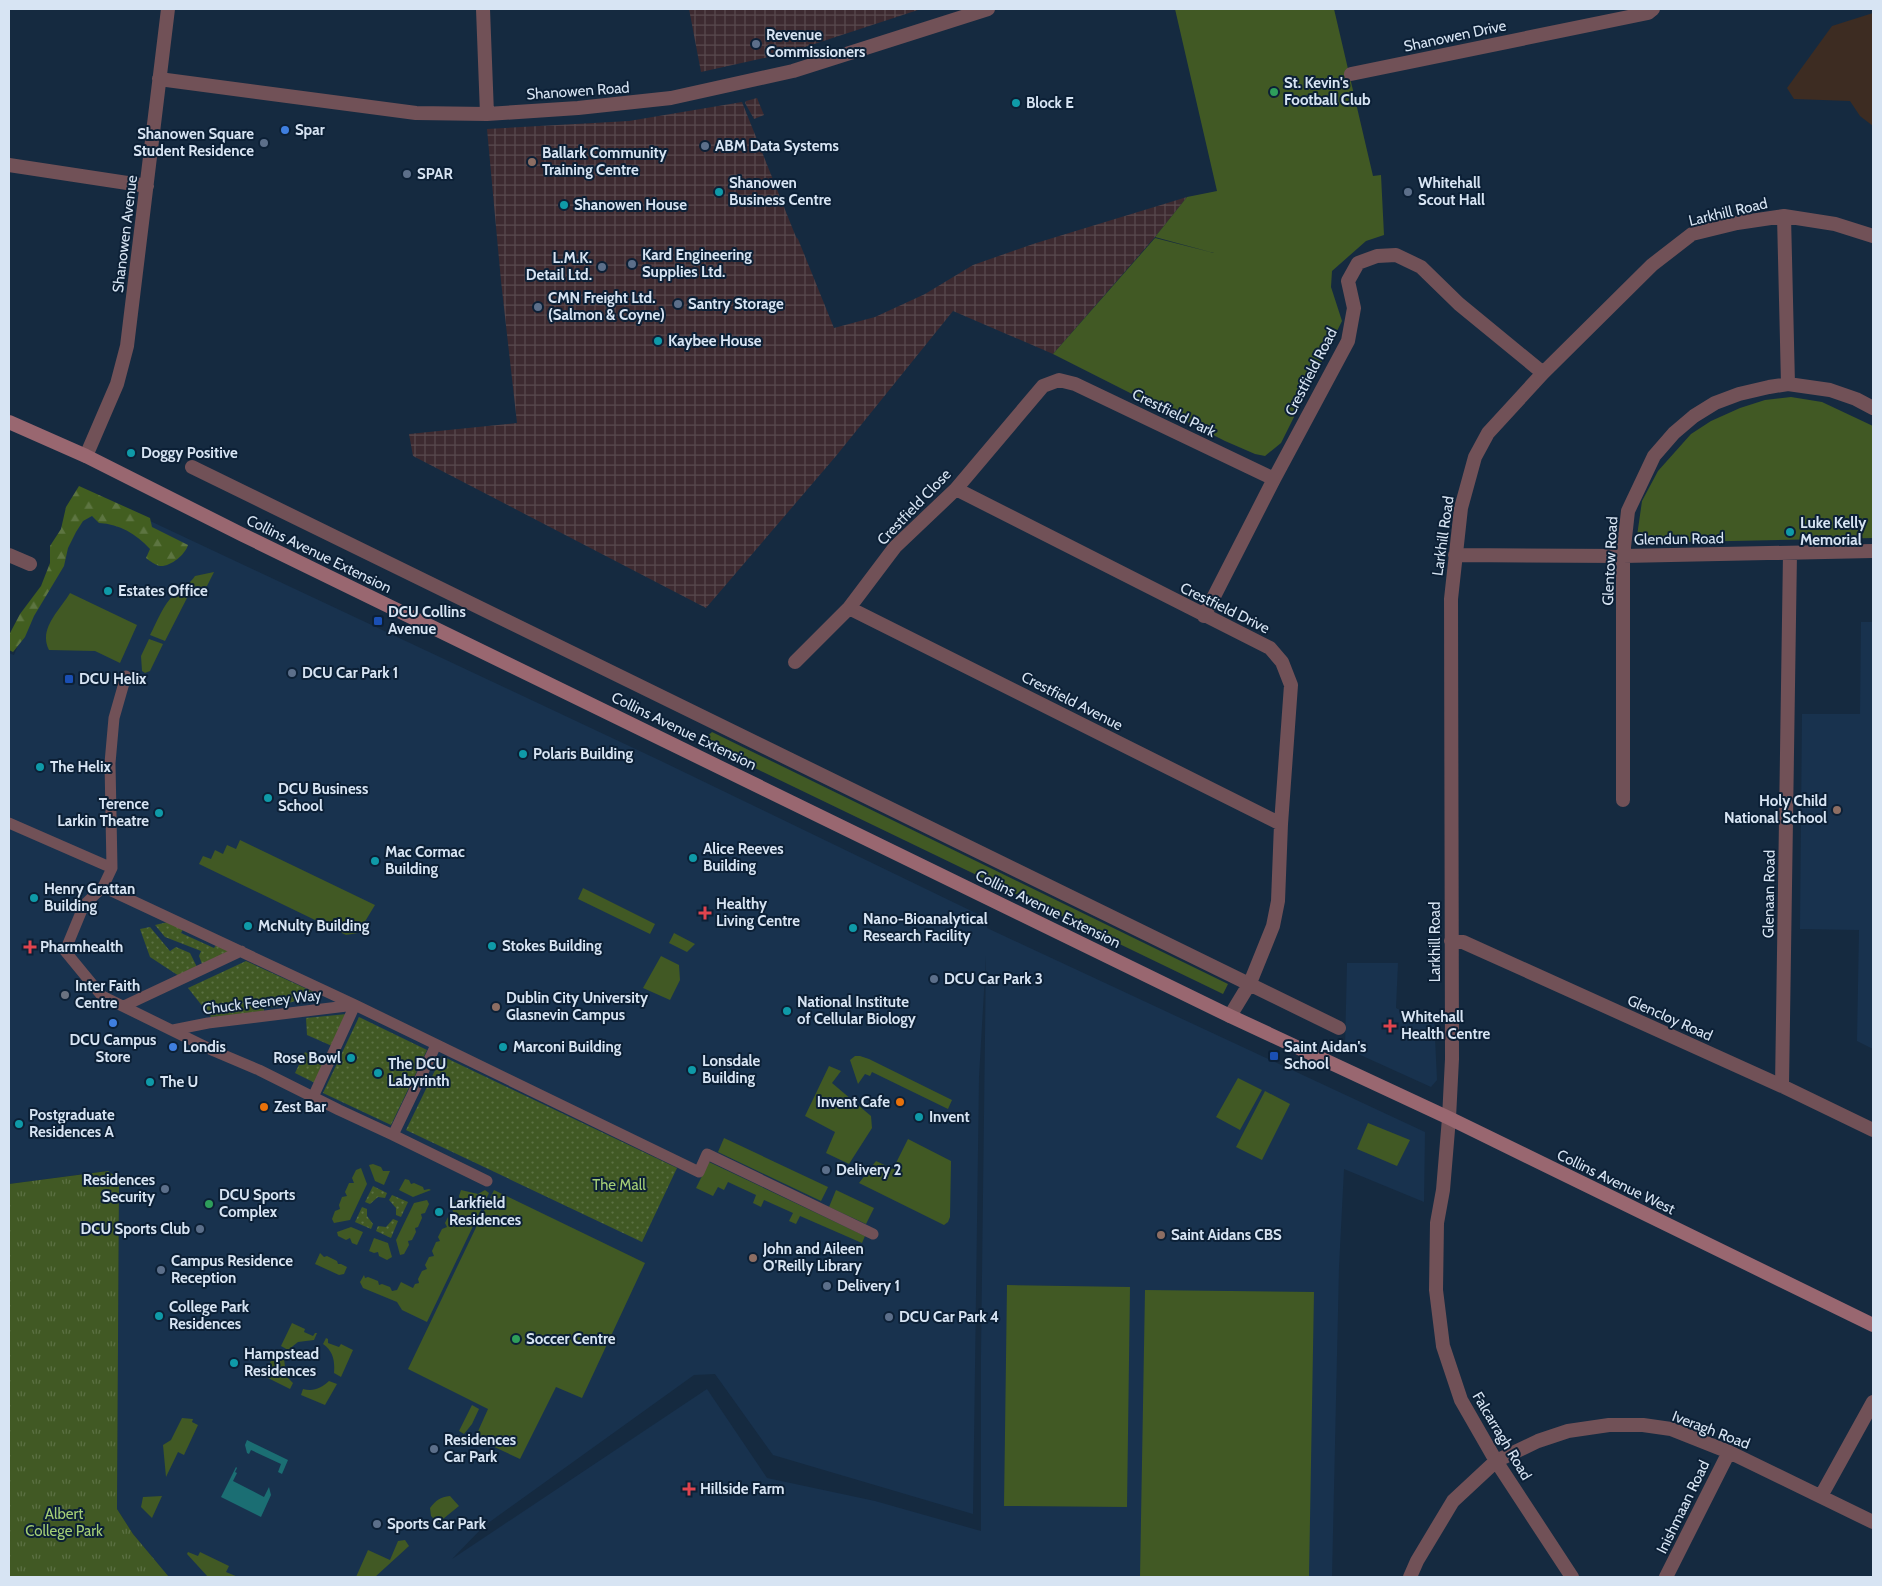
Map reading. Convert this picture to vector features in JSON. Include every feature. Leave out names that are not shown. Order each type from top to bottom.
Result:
[{"type":"main road","name":"Collins Avenue Extension","points":[[9,422],[86,456],[243,535],[1230,1016],[1345,1069]]},
{"type":"main road","name":"Collins Avenue West","points":[[1345,1069],[1873,1325]]},
{"type":"street","name":"Shanowen Avenue","points":[[86,456],[117,384],[127,346],[168,9]]},
{"type":"street","points":[[483,9],[487,114]]},
{"type":"street","name":"Shanowen Road","points":[[159,79],[416,113],[487,114],[578,108],[671,98],[793,71],[988,9]]},
{"type":"street","name":"Shanowen Drive","points":[[1351,74],[1648,13],[1652,9]]},
{"type":"street","points":[[9,165],[147,186]]},
{"type":"street","points":[[1784,216],[1788,384]]},
{"type":"street","name":"Larkhill Road","points":[[1449,1118],[1452,1059],[1451,599],[1461,508],[1475,457],[1488,432],[1543,373],[1652,265],[1692,234],[1737,223],[1784,216],[1835,224],[1873,236]]},
{"type":"street","name":"Crestfield Road","points":[[1204,616],[1274,479],[1348,341],[1354,308],[1348,281],[1358,263],[1377,256],[1396,255],[1421,268],[1459,304],[1543,373]]},
{"type":"street","name":"Crestfield Park","points":[[1059,380],[1075,384],[1274,479]]},
{"type":"street","name":"Crestfield Close","points":[[795,662],[849,608],[895,547],[956,489],[1043,386],[1059,380]]},
{"type":"street","name":"Glentow Road","points":[[1623,800],[1623,556],[1628,511],[1654,456],[1674,433],[1694,416],[1715,403],[1739,394],[1788,384],[1830,390],[1856,399],[1873,408]]},
{"type":"street","name":"Collins Avenue Extension","points":[[192,467],[757,744],[1250,982],[1339,1028]]},
{"type":"street","name":"Crestfield Drive","points":[[956,489],[1270,648],[1282,662],[1291,685],[1281,824],[1278,901],[1273,926],[1250,982],[1230,1016]]},
{"type":"street","name":"Glendun Road","points":[[1455,555],[1623,556],[1873,551]]},
{"type":"street","name":"Glenaan Road","points":[[1782,1086],[1790,553]]},
{"type":"street","points":[[9,555],[30,564]]},
{"type":"street","name":"Crestfield Avenue","points":[[849,608],[1281,824]]},
{"type":"street","points":[[126,676],[114,718],[110,763],[112,868],[103,887],[84,905],[65,951],[102,996],[487,1181]]},
{"type":"street","points":[[9,823],[112,868]]},
{"type":"street","points":[[103,887],[355,1005],[436,1046],[699,1172],[707,1154],[873,1234]]},
{"type":"street","name":"Glencloy Road","points":[[1451,941],[1463,942],[1782,1086],[1873,1130]]},
{"type":"street","points":[[124,1006],[241,952]]},
{"type":"street","points":[[313,1097],[355,1005]]},
{"type":"street","name":"Chuck Feeney Way","points":[[173,1030],[208,1023],[355,1005]]},
{"type":"street","points":[[393,1135],[436,1046]]},
{"type":"street","name":"Falcarragh Road","points":[[1449,1118],[1443,1190],[1437,1224],[1436,1290],[1443,1346],[1461,1400],[1496,1462],[1572,1577]]},
{"type":"street","points":[[1820,1496],[1873,1402]]},
{"type":"street","name":"Iveragh Road","points":[[1410,1577],[1417,1561],[1453,1502],[1496,1462],[1538,1441],[1568,1432],[1609,1425],[1643,1425],[1671,1429],[1729,1452],[1873,1522]]},
{"type":"street","name":"Inishmaan Road","points":[[1666,1577],[1729,1452]]},
{"type":"shaded area","name":"Revenue Commissioners","points":[[689,9],[921,9],[787,53],[701,72]]},
{"type":"shaded area","points":[[1873,13],[1873,126],[1860,116],[1850,101],[1794,99],[1787,88],[1832,26]]},
{"type":"shaded area","points":[[757,98],[764,115],[754,119],[745,103]]},
{"type":"shaded area","points":[[742,102],[834,328],[875,317],[925,294],[973,265],[1033,244],[1187,197],[1155,237],[1053,354],[953,311],[836,456],[706,608],[413,456],[409,434],[517,423],[501,281],[487,129],[629,121]]},
{"type":"shaded area","name":"Dublin City University Glasnevin Campus","points":[[82,489],[661,761],[988,919],[987,928],[1425,1132],[1424,1202],[1344,1169],[1339,1267],[1332,1577],[169,1577],[133,1534],[117,1509],[119,1179],[107,1171],[9,1184],[9,653],[14,655]],"holes":[[[986,956],[981,1355],[981,1531],[875,1501],[767,1478],[707,1389],[452,1559],[484,1526],[694,1375],[715,1374],[773,1455],[973,1514],[979,1077]]]},
{"type":"shaded area","name":"Holy Child National School","points":[[1861,622],[1873,622],[1873,1049],[1857,1041],[1859,930],[1800,929],[1802,714],[1860,714]]},
{"type":"shaded area","name":"Whitehall Health Centre","points":[[1347,963],[1398,963],[1396,1008],[1415,1018],[1434,1017],[1437,1080],[1431,1087],[1345,1048]]},
{"type":"shaded area","points":[[247,1440],[288,1460],[282,1474],[278,1472],[281,1464],[251,1450],[249,1454],[247,1453],[245,1445]]},
{"type":"shaded area","points":[[236,1467],[235,1472],[237,1473],[233,1481],[264,1497],[269,1487],[271,1495],[261,1517],[221,1497]]},
{"type":"green space","points":[[1175,9],[1334,9],[1373,176],[1381,175],[1384,235],[1366,241],[1332,271],[1331,287],[1342,321],[1281,443],[1265,456],[1255,454],[1225,441],[1053,354],[1155,238],[1214,253],[1155,237],[1187,197],[1217,191]]},
{"type":"green space","points":[[1791,397],[1822,402],[1873,426],[1873,538],[1636,543],[1642,501],[1658,471],[1691,434],[1711,421],[1740,408],[1765,400]]},
{"type":"green space","points":[[79,486],[150,518],[152,527],[188,545],[184,553],[177,560],[168,565],[160,566],[146,558],[150,549],[127,531],[114,525],[99,523],[92,516],[83,521],[68,548],[64,566],[34,616],[25,637],[13,652],[9,650],[9,635],[20,614],[41,586],[50,563],[50,546],[61,529],[66,507]]},
{"type":"green space","points":[[214,572],[207,586],[187,598],[165,641],[150,635],[171,598],[195,576]]},
{"type":"green space","points":[[70,593],[137,625],[120,663],[95,651],[49,650],[46,642],[48,627]]},
{"type":"green space","points":[[149,639],[163,644],[150,671],[145,673],[142,671],[141,656]]},
{"type":"green space","points":[[712,732],[1228,984],[1223,994],[701,742]]},
{"type":"green space","points":[[240,840],[375,905],[358,933],[346,935],[199,864],[203,856],[211,859],[215,850],[223,854],[227,845],[236,849]]},
{"type":"green space","points":[[583,888],[655,924],[650,934],[578,899]]},
{"type":"green space","points":[[168,922],[183,929],[181,933],[214,948],[216,945],[229,951],[202,964],[199,956],[201,951],[165,937],[155,925]]},
{"type":"green space","points":[[150,927],[170,951],[176,947],[190,953],[197,967],[179,976],[150,957],[140,929]]},
{"type":"green space","points":[[674,933],[695,944],[687,952],[669,943]]},
{"type":"green space","points":[[661,956],[679,965],[680,980],[670,1000],[643,988]]},
{"type":"green space","points":[[246,961],[318,994],[276,1007],[264,1008],[264,1013],[211,1017],[188,988]]},
{"type":"green space","points":[[347,1014],[332,1046],[307,1035],[306,1018]]},
{"type":"green space","points":[[359,1017],[427,1050],[391,1125],[323,1093]]},
{"type":"green space","points":[[305,1052],[325,1062],[315,1083],[295,1073]]},
{"type":"green space","name":"The Mall","points":[[442,1056],[677,1168],[642,1242],[406,1130]]},
{"type":"green space","points":[[855,1056],[869,1059],[952,1100],[948,1109],[872,1072],[870,1076],[865,1074],[858,1084],[850,1060]]},
{"type":"green space","points":[[829,1066],[841,1071],[832,1083],[871,1116],[872,1128],[849,1164],[826,1153],[835,1132],[805,1116]]},
{"type":"green space","points":[[1238,1078],[1262,1090],[1240,1130],[1216,1117]]},
{"type":"green space","points":[[1265,1091],[1290,1104],[1262,1160],[1236,1147]]},
{"type":"green space","points":[[1368,1123],[1410,1140],[1397,1166],[1357,1149]]},
{"type":"green space","points":[[724,1138],[828,1187],[821,1201],[718,1152]]},
{"type":"green space","points":[[908,1139],[951,1161],[950,1217],[944,1225],[859,1183],[876,1161],[893,1169]]},
{"type":"green space","points":[[709,1162],[865,1236],[862,1243],[800,1216],[796,1224],[789,1221],[793,1213],[764,1200],[761,1207],[753,1203],[756,1195],[728,1182],[724,1190],[718,1187],[713,1196],[696,1188]]},
{"type":"green space","points":[[373,1164],[381,1167],[383,1171],[390,1171],[384,1185],[375,1181],[369,1165]]},
{"type":"green space","points":[[361,1168],[367,1184],[350,1220],[334,1223],[332,1219],[335,1211],[340,1209],[339,1205],[342,1197],[347,1196],[345,1192],[349,1183],[354,1183],[352,1178],[356,1170]]},
{"type":"green space","name":"Albert College Park","points":[[108,1171],[119,1179],[117,1509],[133,1534],[169,1577],[9,1577],[9,1184]]},
{"type":"green space","points":[[405,1179],[409,1180],[411,1184],[414,1183],[423,1187],[424,1190],[431,1190],[413,1197],[399,1190]]},
{"type":"green space","points":[[373,1186],[387,1193],[385,1198],[378,1197],[370,1204],[365,1202]]},
{"type":"green space","points":[[461,1190],[478,1194],[485,1190],[489,1193],[427,1322],[402,1310],[397,1302],[363,1288],[360,1282],[364,1275],[365,1278],[368,1277],[378,1281],[379,1285],[382,1284],[390,1287],[392,1291],[397,1290],[401,1282],[413,1288],[415,1284],[419,1283],[418,1279],[422,1271],[427,1269],[425,1265],[429,1257],[434,1256],[432,1251],[436,1242],[440,1241],[438,1237],[442,1229],[447,1227],[445,1223],[449,1215],[454,1214],[452,1209],[456,1201],[460,1200]]},
{"type":"green space","name":"Soccer Centre","points":[[494,1190],[645,1263],[582,1398],[556,1387],[520,1459],[475,1438],[488,1409],[408,1369]]},
{"type":"green space","points":[[836,1190],[874,1208],[866,1224],[829,1207]]},
{"type":"green space","points":[[392,1195],[408,1202],[401,1217],[396,1215],[396,1208],[389,1200]]},
{"type":"green space","points":[[427,1200],[429,1204],[425,1213],[421,1214],[422,1218],[418,1227],[415,1228],[416,1232],[412,1240],[408,1241],[409,1245],[404,1254],[400,1255],[396,1240],[414,1203]]},
{"type":"green space","points":[[362,1207],[367,1209],[367,1216],[373,1224],[371,1229],[355,1222]]},
{"type":"green space","points":[[393,1219],[398,1221],[391,1238],[376,1231],[378,1226],[386,1227]]},
{"type":"green space","points":[[351,1227],[363,1232],[357,1245],[352,1243],[350,1238],[346,1240],[338,1236],[337,1232]]},
{"type":"green space","points":[[374,1238],[388,1243],[392,1257],[387,1260],[379,1256],[378,1252],[369,1251]]},
{"type":"green space","points":[[320,1253],[324,1257],[327,1256],[337,1261],[338,1264],[347,1267],[344,1274],[339,1275],[315,1264]]},
{"type":"green space","points":[[1007,1285],[1130,1287],[1127,1507],[1004,1506]]},
{"type":"green space","points":[[1145,1290],[1314,1292],[1309,1577],[1140,1577]]},
{"type":"green space","points":[[292,1323],[305,1329],[304,1332],[313,1336],[317,1333],[314,1340],[298,1342],[288,1350],[281,1346]]},
{"type":"green space","points":[[326,1338],[328,1343],[339,1347],[341,1344],[353,1350],[341,1377],[334,1373],[333,1356],[323,1344]]},
{"type":"green space","points":[[274,1354],[284,1358],[286,1376],[293,1383],[290,1389],[264,1376]]},
{"type":"green space","points":[[329,1381],[337,1384],[325,1405],[301,1395],[303,1389],[317,1389]]},
{"type":"green space","points":[[472,1405],[479,1409],[472,1424],[464,1434],[459,1431]]},
{"type":"green space","points":[[182,1418],[193,1419],[192,1422],[198,1425],[184,1455],[178,1452],[166,1477],[163,1445],[171,1440]]},
{"type":"green space","points":[[162,1496],[152,1518],[141,1507],[143,1497]]},
{"type":"green space","points":[[450,1496],[459,1506],[438,1523],[431,1516],[430,1508],[438,1499]]},
{"type":"green space","points":[[405,1540],[409,1546],[375,1577],[356,1577],[368,1550],[390,1560],[398,1541]]},
{"type":"green space","points":[[188,1552],[198,1556],[200,1552],[229,1566],[226,1572],[238,1577],[208,1577],[187,1554]]},
{"type":"place","name":"Revenue Commissioners","points":[[756,44]]},
{"type":"place","name":"St. Kevin's Football Club","points":[[1274,92]]},
{"type":"place","name":"Block E","points":[[1016,103]]},
{"type":"place","name":"Spar","points":[[285,130]]},
{"type":"place","name":"Shanowen Square Student Residence","points":[[264,143]]},
{"type":"place","name":"ABM Data Systems","points":[[705,146]]},
{"type":"place","name":"Ballark Community Training Centre","points":[[532,162]]},
{"type":"place","name":"SPAR","points":[[407,174]]},
{"type":"place","name":"Shanowen Business Centre","points":[[719,192]]},
{"type":"place","name":"Whitehall Scout Hall","points":[[1408,192]]},
{"type":"place","name":"Shanowen House","points":[[564,205]]},
{"type":"place","name":"Kard Engineering Supplies Ltd.","points":[[632,264]]},
{"type":"place","name":"L.M.K. Detail Ltd.","points":[[602,267]]},
{"type":"place","name":"Santry Storage","points":[[678,304]]},
{"type":"place","name":"CMN Freight Ltd. (Salmon & Coyne)","points":[[538,307]]},
{"type":"place","name":"Kaybee House","points":[[658,341]]},
{"type":"place","name":"Doggy Positive","points":[[131,453]]},
{"type":"place","name":"Luke Kelly Memorial","points":[[1790,532]]},
{"type":"place","name":"Estates Office","points":[[108,591]]},
{"type":"place","name":"DCU Collins Avenue","points":[[378,621]]},
{"type":"place","name":"DCU Car Park 1","points":[[292,673]]},
{"type":"place","name":"DCU Helix","points":[[69,679]]},
{"type":"place","name":"Polaris Building","points":[[523,754]]},
{"type":"place","name":"The Helix","points":[[40,767]]},
{"type":"place","name":"DCU Business School","points":[[268,798]]},
{"type":"place","name":"Holy Child National School","points":[[1837,810]]},
{"type":"place","name":"Terence Larkin Theatre","points":[[159,813]]},
{"type":"place","name":"Alice Reeves Building","points":[[693,858]]},
{"type":"place","name":"Mac Cormac Building","points":[[375,861]]},
{"type":"place","name":"Henry Grattan Building","points":[[34,898]]},
{"type":"place","name":"Healthy Living Centre","points":[[705,913]]},
{"type":"place","name":"McNulty Building","points":[[248,926]]},
{"type":"place","name":"Nano-Bioanalytical Research Facility","points":[[853,928]]},
{"type":"place","name":"Stokes Building","points":[[492,946]]},
{"type":"place","name":"Pharmhealth","points":[[30,947]]},
{"type":"place","name":"DCU Car Park 3","points":[[934,979]]},
{"type":"place","name":"Inter Faith Centre","points":[[65,995]]},
{"type":"place","name":"Dublin City University Glasnevin Campus","points":[[496,1007]]},
{"type":"place","name":"National Institute of Cellular Biology","points":[[787,1011]]},
{"type":"place","name":"DCU Campus Store","points":[[113,1023]]},
{"type":"place","name":"Whitehall Health Centre","points":[[1390,1026]]},
{"type":"place","name":"Londis","points":[[173,1047]]},
{"type":"place","name":"Marconi Building","points":[[503,1047]]},
{"type":"place","name":"Saint Aidan's School","points":[[1274,1056]]},
{"type":"place","name":"Rose Bowl","points":[[351,1058]]},
{"type":"place","name":"Lonsdale Building","points":[[692,1070]]},
{"type":"place","name":"The DCU Labyrinth","points":[[378,1073]]},
{"type":"place","name":"The U","points":[[150,1082]]},
{"type":"place","name":"Invent Cafe","points":[[900,1102]]},
{"type":"place","name":"Zest Bar","points":[[264,1107]]},
{"type":"place","name":"Invent","points":[[919,1117]]},
{"type":"place","name":"Postgraduate Residences A","points":[[19,1124]]},
{"type":"place","name":"Delivery 2","points":[[826,1170]]},
{"type":"place","name":"Residences Security","points":[[165,1189]]},
{"type":"place","name":"DCU Sports Complex","points":[[209,1204]]},
{"type":"place","name":"Larkfield Residences","points":[[439,1212]]},
{"type":"place","name":"DCU Sports Club","points":[[200,1229]]},
{"type":"place","name":"Saint Aidans CBS","points":[[1161,1235]]},
{"type":"place","name":"John and Aileen O'Reilly Library","points":[[753,1258]]},
{"type":"place","name":"Campus Residence Reception","points":[[161,1270]]},
{"type":"place","name":"Delivery 1","points":[[827,1286]]},
{"type":"place","name":"College Park Residences","points":[[159,1316]]},
{"type":"place","name":"DCU Car Park 4","points":[[889,1317]]},
{"type":"place","name":"Soccer Centre","points":[[516,1339]]},
{"type":"place","name":"Hampstead Residences","points":[[234,1363]]},
{"type":"place","name":"Residences Car Park","points":[[434,1449]]},
{"type":"place","name":"Hillside Farm","points":[[689,1489]]},
{"type":"place","name":"Sports Car Park","points":[[377,1524]]}]
